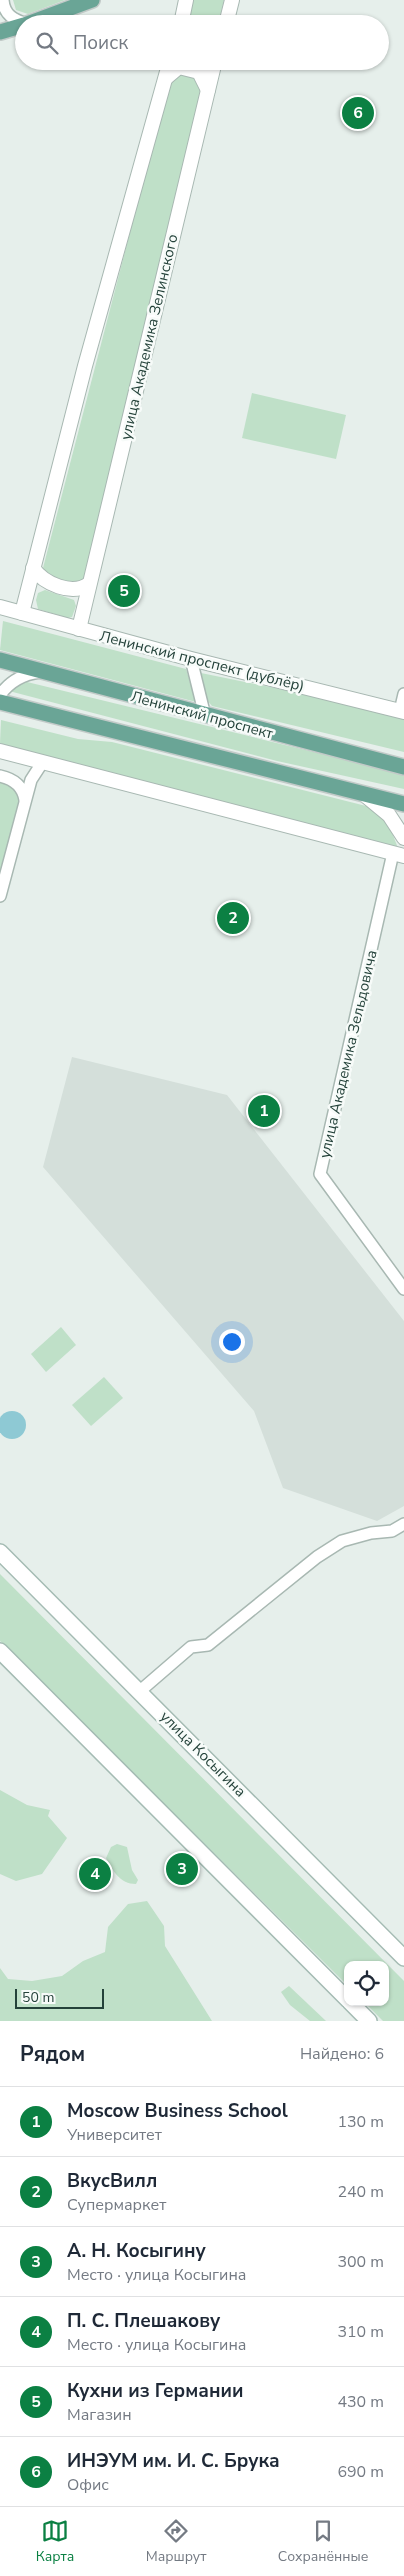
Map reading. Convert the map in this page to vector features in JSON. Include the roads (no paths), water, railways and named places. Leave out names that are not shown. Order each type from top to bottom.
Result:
[{"type":"main road","points":[[51,15],[92,0]]},
{"type":"main road","points":[[0,32],[15,27]]},
{"type":"main road","name":"Ленинский проспект","points":[[0,660],[205,716],[404,767]]},
{"type":"main road","points":[[0,702],[404,804]]},
{"type":"main road","name":"улица Косыгина","points":[[0,1552],[404,1958]]},
{"type":"main road","points":[[0,1651],[344,1996]]},
{"type":"main road","points":[[354,2006],[369,2021]]},
{"type":"street","points":[[3,0],[6,11],[15,18]]},
{"type":"street","points":[[183,15],[186,0]]},
{"type":"street","points":[[228,15],[232,0]]},
{"type":"street","points":[[22,613],[85,366],[168,70]]},
{"type":"street","points":[[166,78],[176,70]]},
{"type":"street","points":[[191,70],[199,72],[208,90]]},
{"type":"street","name":"улица Академика Зелинского","points":[[80,629],[89,584],[213,70]]},
{"type":"street","points":[[34,568],[39,576],[48,582],[73,590],[82,589],[89,584]]},
{"type":"street","name":"Ленинский проспект (дублёр)","points":[[0,607],[191,660],[402,711]]},
{"type":"street","points":[[191,660],[205,716]]},
{"type":"street","points":[[0,695],[18,678],[42,672]]},
{"type":"street","points":[[402,711],[404,694]]},
{"type":"street","points":[[0,751],[399,855]]},
{"type":"street","points":[[0,896],[33,773],[42,763]]},
{"type":"street","points":[[0,776],[20,786],[25,800]]},
{"type":"street","points":[[363,794],[385,810],[404,838]]},
{"type":"street","name":"улица Академика Зельдовича","points":[[399,855],[320,1174],[404,1289]]},
{"type":"street","points":[[140,1691],[191,1647],[208,1645],[317,1557],[342,1541],[371,1533],[392,1531],[404,1524]]},
{"type":"water","points":[[7,1412],[17,1412],[25,1420],[25,1430],[17,1438],[7,1438],[-1,1430],[-1,1420]]},
{"type":"place","name":"ИНЭУМ им. И. С. Брука","points":[[358,113]]},
{"type":"place","name":"Кухни из Германии","points":[[124,591]]},
{"type":"place","name":"ВкусВилл","points":[[233,918]]},
{"type":"place","name":"Moscow Business School","points":[[264,1111]]},
{"type":"place","name":"А. Н. Косыгину","points":[[182,1869]]},
{"type":"place","name":"П. С. Плешакову","points":[[95,1874]]}]
